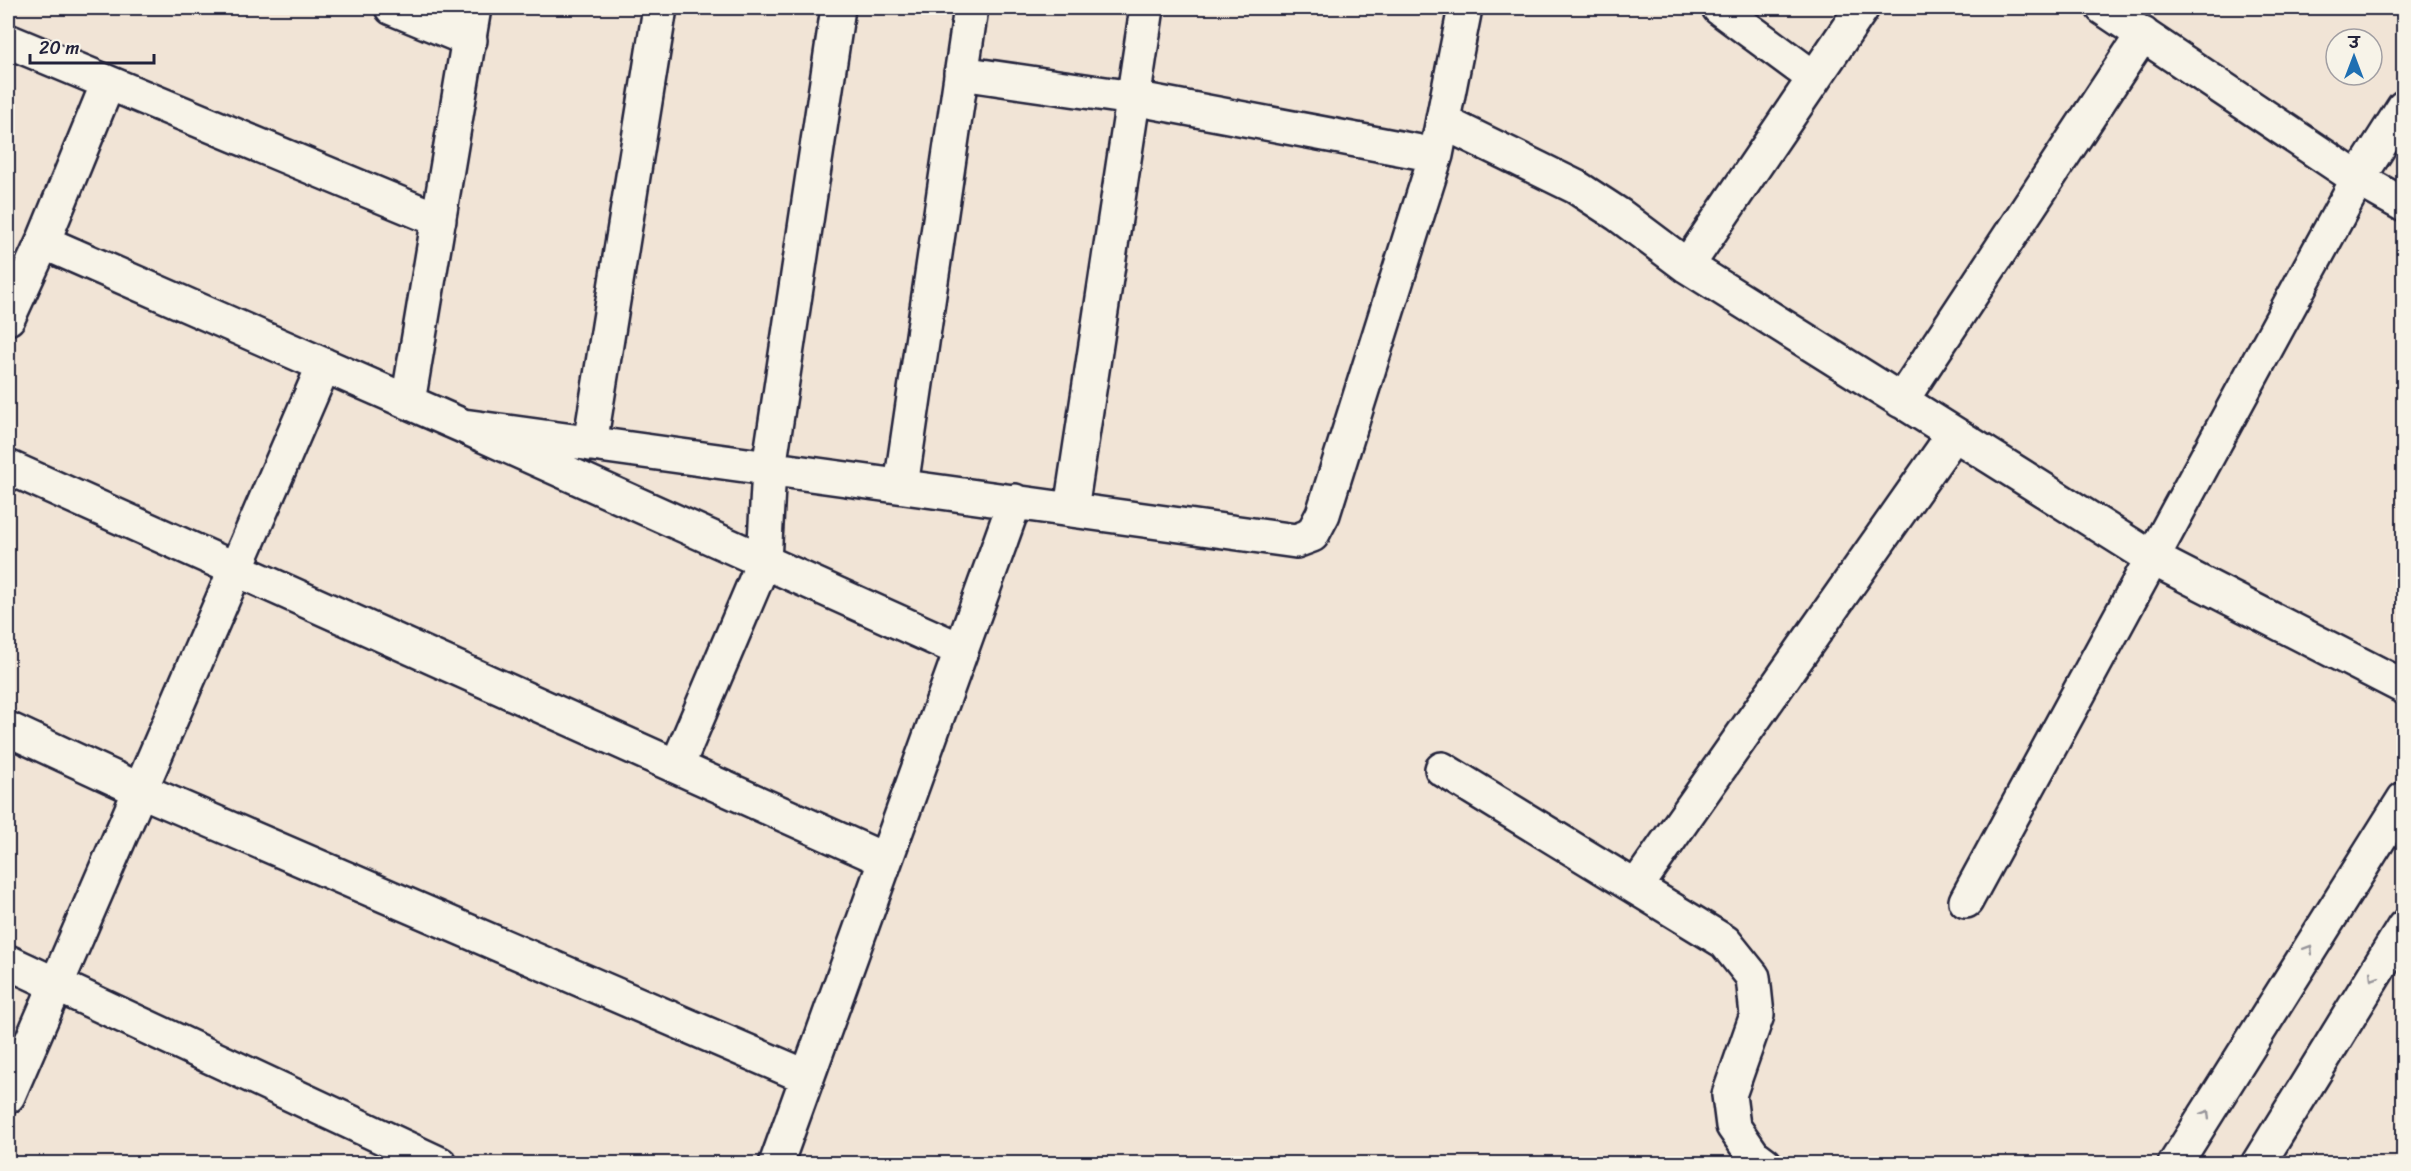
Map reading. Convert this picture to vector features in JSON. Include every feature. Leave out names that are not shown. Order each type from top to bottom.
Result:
[{"type":"street","points":[[392,8],[470,40]]},
{"type":"street","points":[[408,402],[474,8]]},
{"type":"street","points":[[590,444],[660,8]]},
{"type":"street","points":[[677,766],[764,561],[769,468],[838,8]]},
{"type":"street","points":[[901,486],[971,8]]},
{"type":"street","points":[[1071,509],[1147,8]]},
{"type":"street","points":[[463,426],[1296,541],[1312,535],[1323,514],[1436,155],[1466,8]]},
{"type":"street","points":[[1719,8],[1814,78]]},
{"type":"street","points":[[1687,266],[1862,8]]},
{"type":"street","points":[[2103,8],[2358,179],[2403,205]]},
{"type":"street","points":[[1901,401],[2143,34]]},
{"type":"street","points":[[8,41],[439,220]]},
{"type":"street","points":[[961,73],[1133,98],[1436,155]]},
{"type":"street","points":[[8,318],[44,242],[108,83]]},
{"type":"street","points":[[1966,901],[2358,179],[2403,106]]},
{"type":"street","points":[[1443,122],[1576,187],[1619,215],[1687,266],[2152,558],[2403,687]]},
{"type":"street","points":[[44,242],[463,426],[961,650]]},
{"type":"street","points":[[8,1096],[324,365]]},
{"type":"street","points":[[1636,887],[1954,434]]},
{"type":"street","points":[[8,467],[235,571],[885,860]]},
{"type":"street","points":[[776,1164],[1015,501]]},
{"type":"street","points":[[8,729],[140,790],[807,1077]]},
{"type":"street","points":[[1443,770],[1725,942],[1753,977],[1757,1016],[1729,1095],[1732,1126],[1753,1155],[1765,1164]]},
{"type":"street","points":[[2175,1164],[2403,799]]},
{"type":"street","points":[[2258,1164],[2403,927]]},
{"type":"street","points":[[8,962],[440,1164]]}]
